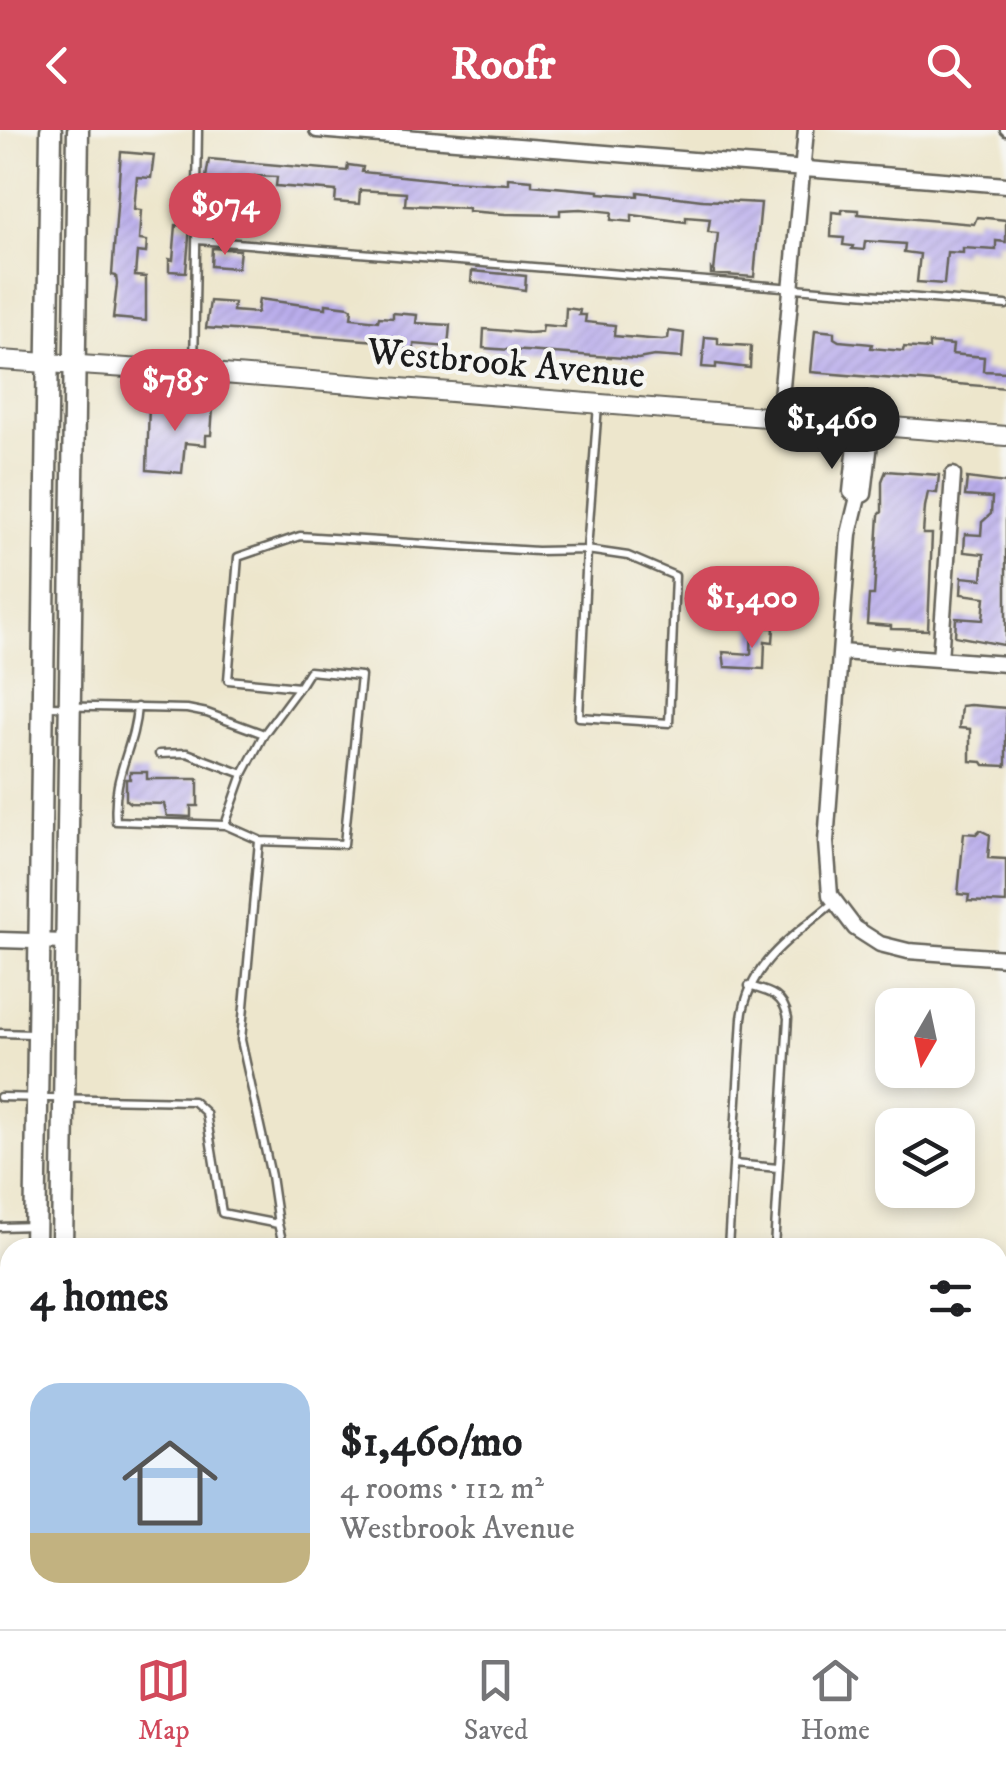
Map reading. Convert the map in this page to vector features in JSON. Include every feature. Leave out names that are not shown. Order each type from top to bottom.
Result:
[{"type":"main road","points":[[36,1237],[51,130]]},
{"type":"main road","points":[[62,1238],[78,130]]},
{"type":"street","points":[[317,130],[1006,185]]},
{"type":"street","points":[[779,418],[806,130]]},
{"type":"street","name":"Westbrook Avenue","points":[[0,360],[1006,436]]},
{"type":"street","points":[[865,425],[864,494],[858,497],[849,534],[826,842],[827,879],[834,902],[860,933],[886,946],[908,952],[1006,958]]},
{"type":"street","points":[[940,660],[952,475]]},
{"type":"street","points":[[840,652],[1006,664]]},
{"type":"street","points":[[0,940],[66,942]]},
{"type":"lane","points":[[194,372],[198,130]]},
{"type":"lane","points":[[198,240],[1006,305]]},
{"type":"lane","points":[[299,687],[228,680],[238,557],[300,536],[537,551],[587,550],[628,556],[675,576],[669,724],[578,717],[587,550],[598,404]]},
{"type":"lane","points":[[137,707],[136,723],[114,793],[116,821],[224,825],[259,840],[344,844],[360,676],[309,671],[264,734],[243,774],[224,825]]},
{"type":"lane","points":[[44,706],[207,712],[264,734]]},
{"type":"lane","points":[[160,754],[186,753],[243,774]]},
{"type":"lane","points":[[259,840],[241,1040],[272,1176],[282,1238]]},
{"type":"lane","points":[[729,1238],[742,1018],[749,986],[768,959],[834,902]]},
{"type":"lane","points":[[749,986],[782,1000],[788,1018],[774,1238]]},
{"type":"lane","points":[[0,1033],[39,1034]]},
{"type":"lane","points":[[0,1097],[193,1101],[206,1113],[222,1213],[278,1224]]},
{"type":"lane","points":[[734,1164],[778,1168]]},
{"type":"lane","points":[[0,1227],[36,1237]]},
{"type":"building","points":[[121,152],[154,155],[151,178],[137,177],[134,209],[141,210],[139,240],[147,241],[146,253],[137,252],[135,276],[146,277],[146,321],[113,318],[117,284],[116,276],[112,275]]},
{"type":"building","points":[[209,159],[347,171],[348,165],[363,167],[362,172],[449,181],[508,184],[508,178],[532,180],[532,185],[599,193],[638,196],[638,192],[761,203],[754,277],[711,274],[718,233],[708,232],[710,219],[686,217],[686,222],[632,215],[632,222],[611,220],[612,212],[581,209],[560,210],[560,215],[468,211],[405,205],[406,193],[360,190],[359,204],[335,202],[336,191],[276,186],[277,177],[255,176],[254,191],[204,190]]},
{"type":"building","points":[[842,209],[858,210],[858,214],[974,224],[977,217],[1006,220],[1006,242],[996,241],[996,250],[963,248],[963,253],[947,252],[944,284],[917,282],[920,254],[904,252],[905,244],[865,241],[864,250],[852,249],[853,246],[843,245],[844,238],[831,237],[832,212],[842,213]]},
{"type":"building","points":[[176,225],[190,226],[186,272],[169,271]]},
{"type":"building","points":[[212,248],[240,250],[238,268],[211,266]]},
{"type":"building","points":[[472,271],[526,276],[525,290],[471,282]]},
{"type":"building","points":[[259,299],[326,308],[326,304],[349,307],[351,318],[378,321],[379,317],[393,318],[393,313],[417,315],[416,323],[450,325],[448,347],[414,344],[414,350],[390,348],[391,342],[206,328],[210,301],[234,303],[233,311],[257,313]]},
{"type":"building","points":[[566,308],[580,310],[579,315],[586,315],[585,322],[615,325],[614,336],[662,340],[668,339],[669,331],[684,333],[682,358],[638,359],[483,348],[484,329],[529,333],[542,332],[543,325],[565,327]]},
{"type":"building","points":[[815,330],[834,332],[839,341],[872,344],[871,348],[903,351],[904,347],[929,349],[929,343],[953,345],[952,354],[984,357],[983,371],[1006,372],[1006,388],[811,372]]},
{"type":"building","points":[[705,337],[718,338],[718,344],[751,346],[750,368],[716,364],[716,368],[702,367]]},
{"type":"building","points":[[149,402],[213,407],[211,435],[206,435],[206,445],[185,443],[182,473],[147,470]]},
{"type":"building","points":[[886,471],[939,475],[937,493],[928,492],[923,534],[932,534],[928,630],[867,624],[869,595],[874,595],[882,481]]},
{"type":"building","points":[[967,478],[1006,483],[1003,645],[955,636],[956,618],[983,620],[985,597],[961,594],[962,577],[982,579],[984,554],[964,552],[965,534],[981,535],[982,522],[991,514],[992,498],[965,496]]},
{"type":"building","points":[[752,626],[774,628],[773,642],[765,641],[764,669],[725,667],[723,652],[751,654]]},
{"type":"building","points":[[961,706],[1006,708],[1006,766],[970,761],[970,729],[959,728]]},
{"type":"building","points":[[130,772],[147,772],[147,779],[198,779],[198,806],[191,806],[191,817],[167,816],[164,804],[130,803],[126,800],[126,779],[130,779]]},
{"type":"building","points":[[980,830],[990,835],[988,858],[1006,859],[1006,903],[968,901],[969,895],[958,894],[964,833],[976,834]]}]
